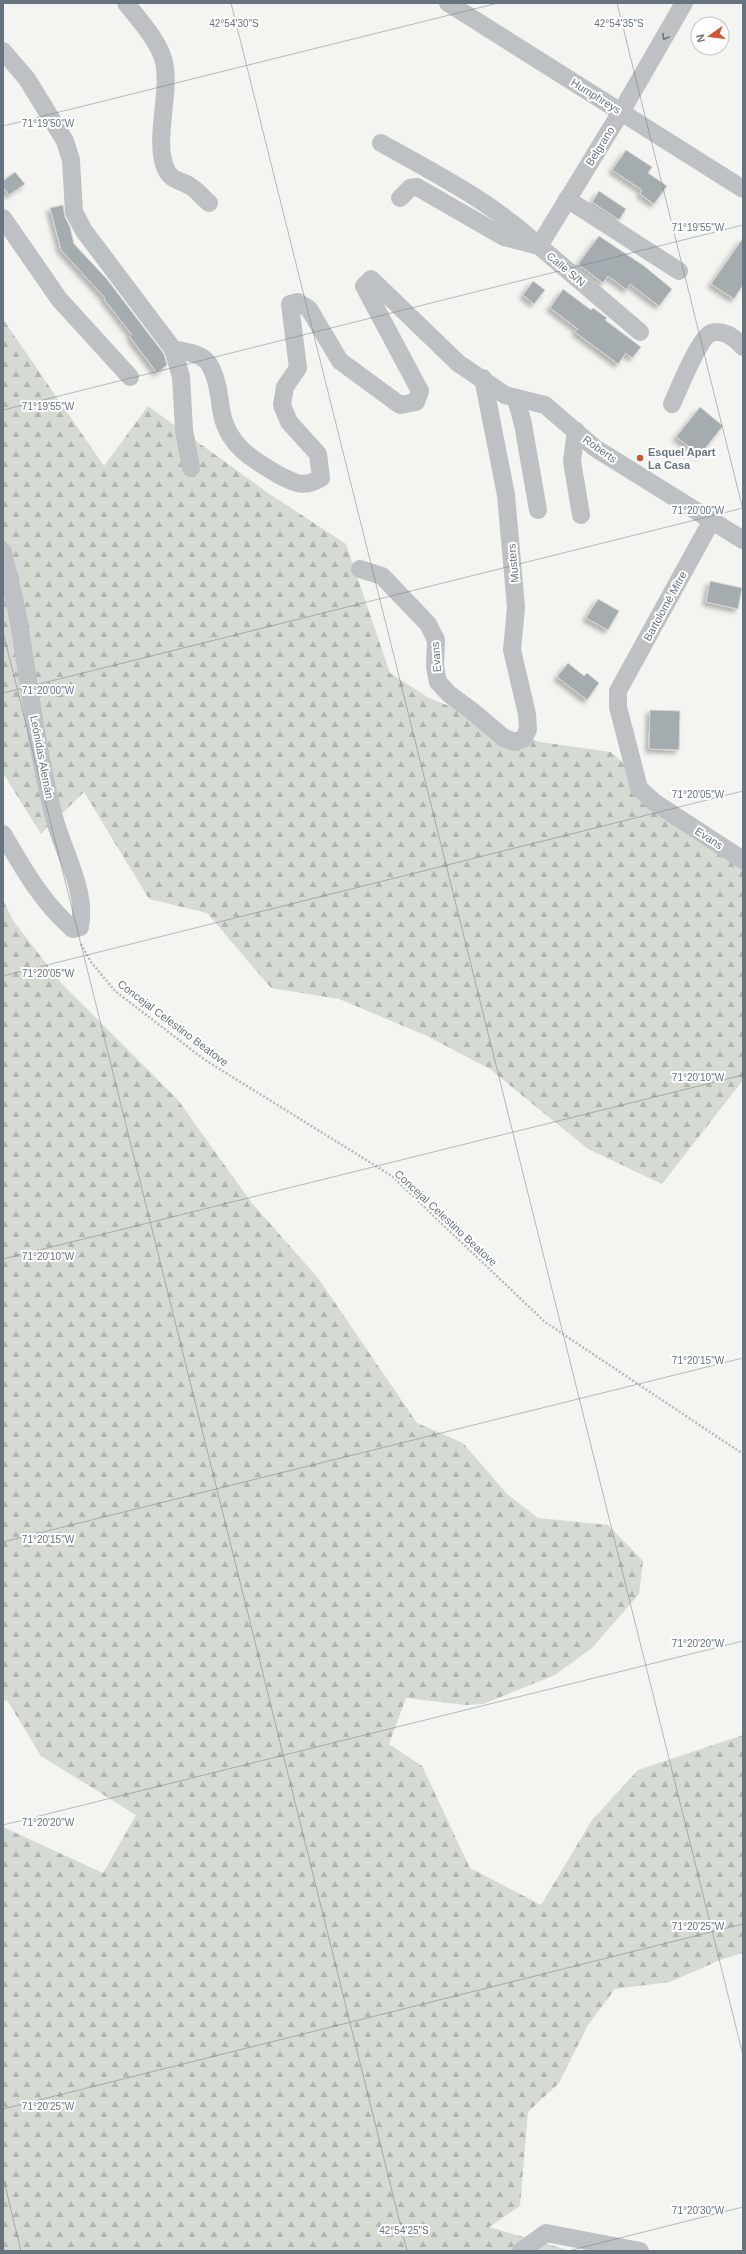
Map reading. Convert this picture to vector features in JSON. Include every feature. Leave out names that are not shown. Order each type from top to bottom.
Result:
[{"type":"street","points":[[126,3],[160,50],[164,63],[165,85],[162,142],[166,169],[172,179],[190,186],[208,203]]},
{"type":"street","name":"Humphreys","points":[[448,3],[743,189]]},
{"type":"street","name":"Belgrano","points":[[539,246],[621,112],[684,3]]},
{"type":"street","points":[[3,51],[27,79],[65,141],[71,160],[74,212],[84,231],[173,349],[181,377],[184,430],[192,468]]},
{"type":"street","points":[[381,143],[441,177],[522,230],[539,246]]},
{"type":"street","name":"Calle S/N","points":[[400,198],[410,188],[417,187],[504,237],[539,246],[640,332]]},
{"type":"street","points":[[567,199],[679,271]]},
{"type":"street","points":[[3,218],[59,299],[130,376]]},
{"type":"street","name":"Roberts","points":[[173,349],[194,353],[209,364],[217,386],[222,417],[234,442],[250,459],[294,483],[311,484],[321,478],[318,454],[289,422],[282,405],[285,387],[298,368],[290,304],[298,302],[309,309],[340,361],[400,405],[416,402],[420,390],[364,286],[371,279],[458,363],[505,395],[516,399],[534,401],[545,405],[595,448],[743,540]]},
{"type":"street","points":[[672,404],[701,343],[709,334],[718,332],[732,336],[743,347]]},
{"type":"street","name":"Musters","points":[[482,378],[506,495],[516,600],[512,650],[527,714],[528,730],[523,739],[515,742]]},
{"type":"street","points":[[516,399],[523,424],[538,510]]},
{"type":"street","points":[[576,431],[572,461],[581,515]]},
{"type":"street","name":"Bartolomé Mitre","points":[[618,691],[712,520]]},
{"type":"street","name":"Leónidas Alemán","points":[[3,552],[20,627],[37,741],[51,802],[74,876],[83,913],[80,927],[73,928]]},
{"type":"street","name":"Evans","points":[[360,568],[382,576],[428,624],[436,640],[435,667],[438,682],[449,694],[472,710],[504,738],[515,742]]},
{"type":"street","name":"Evans","points":[[618,691],[618,707],[639,788],[654,802],[743,860]]},
{"type":"street","points":[[3,834],[40,891],[62,919],[73,928]]},
{"type":"street","points":[[521,2251],[546,2233],[640,2251]]},
{"type":"path","name":"Concejal Celestino Beatove","points":[[73,928],[91,962],[114,991],[205,1060],[392,1176],[545,1322],[743,1454]]},
{"type":"green space","points":[[3,319],[104,466],[148,406],[268,493],[346,544],[390,673],[429,698],[540,742],[611,752],[743,869],[743,1080],[662,1184],[588,1149],[490,1069],[427,1036],[339,999],[271,988],[207,913],[149,899],[84,792],[41,834],[3,773]]},
{"type":"green space","points":[[3,900],[14,922],[62,984],[178,1100],[251,1202],[318,1278],[417,1423],[463,1443],[507,1494],[538,1518],[608,1525],[643,1561],[639,1594],[592,1648],[555,1675],[483,1704],[466,1705],[406,1698],[389,1744],[422,1766],[470,1868],[541,1905],[592,1820],[638,1770],[743,1735],[743,1953],[720,1960],[670,1982],[615,1989],[588,2025],[559,2083],[528,2112],[520,2206],[489,2227],[571,2251],[3,2251],[3,1827],[103,1873],[136,1815],[41,1756],[7,1700],[3,1702]]},
{"type":"building","points":[[626,150],[652,167],[648,173],[667,186],[654,204],[640,194],[642,190],[612,170]]},
{"type":"building","points":[[15,172],[25,184],[9,195],[3,187],[3,181]]},
{"type":"building","points":[[599,191],[626,209],[619,220],[592,202]]},
{"type":"building","points":[[63,205],[65,217],[70,227],[74,244],[106,278],[164,354],[167,365],[157,373],[130,337],[132,335],[104,299],[105,298],[61,250],[50,208]]},
{"type":"building","points":[[599,236],[644,266],[672,289],[659,306],[630,284],[627,290],[608,276],[603,283],[578,264]]},
{"type":"building","points":[[743,238],[743,285],[734,299],[711,284]]},
{"type":"building","points":[[533,281],[545,290],[534,304],[523,295]]},
{"type":"building","points":[[563,289],[591,310],[593,308],[607,318],[605,320],[641,347],[632,358],[626,353],[618,364],[575,332],[578,329],[550,308]]},
{"type":"building","points":[[700,407],[723,426],[700,455],[676,437]]},
{"type":"building","points":[[710,581],[742,588],[738,609],[706,602]]},
{"type":"building","points":[[598,599],[619,611],[608,630],[586,618]]},
{"type":"building","points":[[568,663],[584,676],[587,673],[599,683],[587,700],[557,677]]},
{"type":"building","points":[[650,710],[680,711],[679,750],[649,749]]},
{"type":"place","name":"Esquel Apart La Casa","points":[[640,458]]}]
